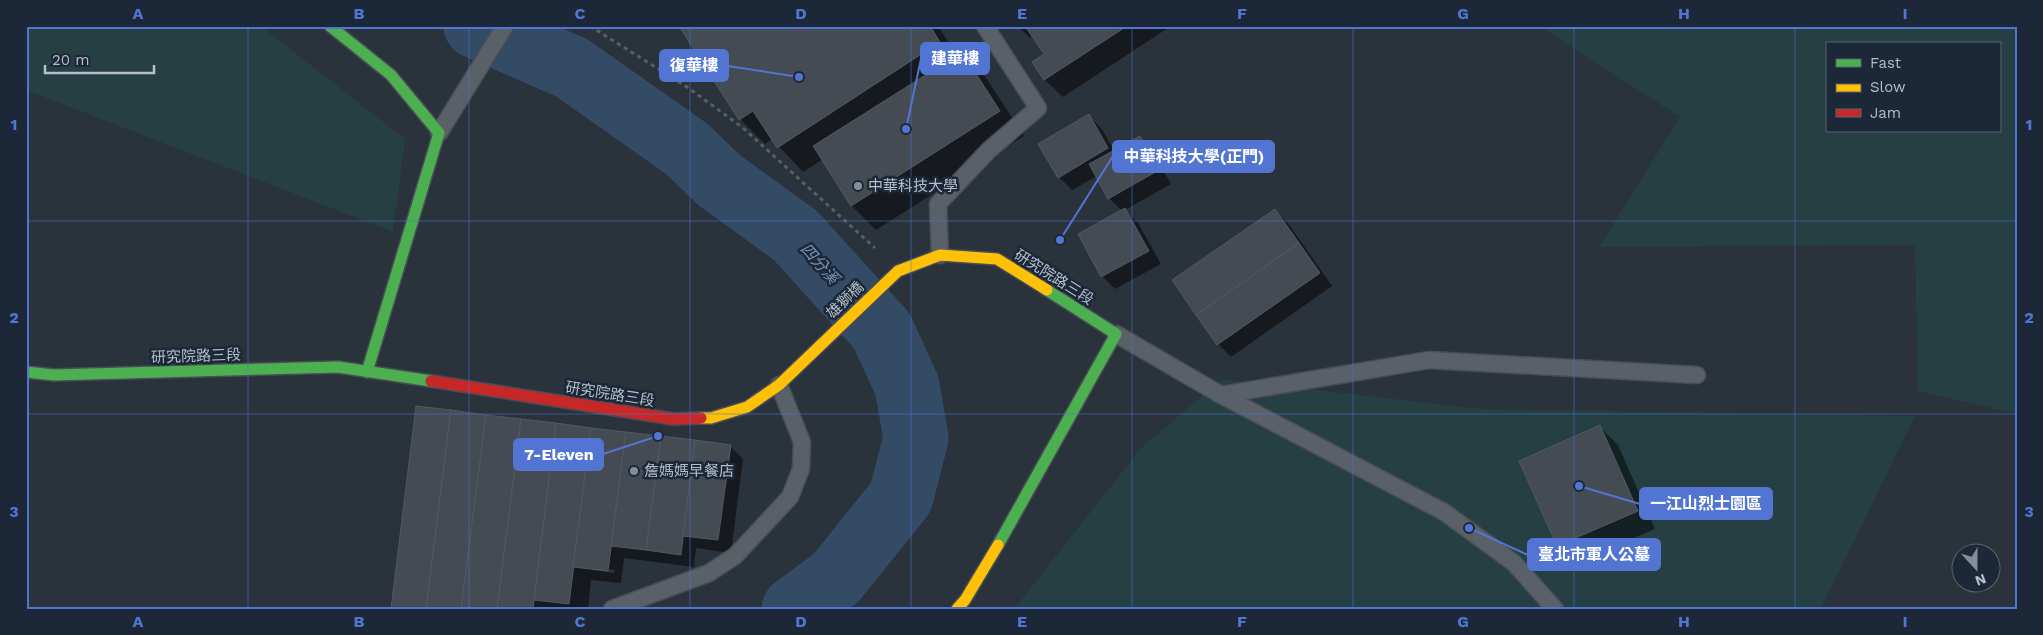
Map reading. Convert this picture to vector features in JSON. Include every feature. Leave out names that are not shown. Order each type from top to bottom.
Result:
[{"type":"street","points":[[330,26],[391,75],[439,133],[367,372]]},
{"type":"street","name":"研究院路三段","points":[[888,280],[898,271],[940,255],[997,259],[1116,334]]},
{"type":"street","name":"雄獅橋","points":[[824,342],[888,280]]},
{"type":"street","points":[[958,609],[1024,502],[1116,334]]},
{"type":"street","name":"研究院路三段","points":[[26,372],[54,375],[338,367],[673,419],[711,418],[747,407],[779,386],[824,342]]},
{"type":"lane","points":[[439,133],[505,26]]},
{"type":"lane","points":[[940,255],[938,204],[989,150],[1038,108],[985,26]]},
{"type":"lane","points":[[1116,334],[1221,395],[1444,512],[1514,562],[1555,609]]},
{"type":"lane","points":[[1221,395],[1429,360],[1697,375]]},
{"type":"lane","points":[[612,609],[709,573],[722,565],[735,556],[790,497],[802,469],[802,442],[779,386]]},
{"type":"path","points":[[590,26],[687,87],[742,127],[854,227],[898,271]]},
{"type":"green space","points":[[26,26],[261,26],[405,139],[393,232],[26,90]]},
{"type":"green space","points":[[1539,26],[2017,26],[2017,414],[1918,391],[1915,245],[1599,247],[1680,117]]},
{"type":"green space","points":[[1222,379],[1480,409],[1915,416],[1821,609],[1014,609],[1141,448]]},
{"type":"building","points":[[679,26],[930,26],[940,42],[777,148],[753,111],[739,120]]},
{"type":"building","points":[[1025,26],[1127,26],[1044,80],[1032,62],[1044,54]]},
{"type":"building","points":[[962,52],[1000,111],[851,206],[813,146]]},
{"type":"building","points":[[1089,114],[1108,148],[1058,178],[1038,144]]},
{"type":"building","points":[[1140,136],[1159,170],[1108,199],[1089,164]]},
{"type":"building","points":[[1125,208],[1149,251],[1101,277],[1078,234]]},
{"type":"building","points":[[1275,209],[1299,243],[1196,315],[1172,280]]},
{"type":"building","points":[[1299,243],[1320,273],[1217,345],[1196,315]]},
{"type":"building","points":[[416,406],[451,410],[426,609],[391,609]]},
{"type":"building","points":[[451,410],[486,415],[461,609],[426,609]]},
{"type":"building","points":[[486,415],[521,419],[497,609],[461,609]]},
{"type":"building","points":[[521,419],[556,423],[533,609],[497,609]]},
{"type":"building","points":[[556,423],[591,428],[569,604],[534,600]]},
{"type":"building","points":[[1600,425],[1638,511],[1557,546],[1519,461]]},
{"type":"building","points":[[591,428],[626,432],[608,571],[573,567]]},
{"type":"building","points":[[626,432],[661,436],[646,550],[611,546]]},
{"type":"building","points":[[661,436],[695,440],[681,555],[646,550]]},
{"type":"building","points":[[695,440],[731,445],[718,540],[683,536]]},
{"type":"waterway","name":"四分溪","points":[[476,26],[572,68],[687,149],[719,180],[795,235],[882,331],[907,386],[916,438],[901,497],[836,578],[794,609]]},
{"type":"traffic: fast","points":[[330,26],[391,75],[439,133],[367,372]]},
{"type":"traffic: fast","points":[[998,545],[1116,334],[1047,290]]},
{"type":"traffic: fast","points":[[26,372],[54,375],[338,367],[431,381]]},
{"type":"traffic: slow","points":[[701,418],[711,418],[747,407],[779,385],[898,271],[940,255],[997,259],[1047,290]]},
{"type":"traffic: slow","points":[[957,609],[965,600],[998,545]]},
{"type":"traffic: jam","points":[[431,381],[673,419],[701,418]]},
{"type":"place","name":"復華樓","points":[[799,77]]},
{"type":"place","name":"建華樓","points":[[906,129]]},
{"type":"place","name":"中華科技大學","points":[[858,186]]},
{"type":"place","name":"中華科技大學(正門)","points":[[1060,240]]},
{"type":"place","name":"7-Eleven","points":[[658,436]]},
{"type":"place","name":"詹媽媽早餐店","points":[[634,471]]},
{"type":"place","name":"一江山烈士園區","points":[[1579,486]]},
{"type":"place","name":"臺北市軍人公墓","points":[[1469,528]]}]
